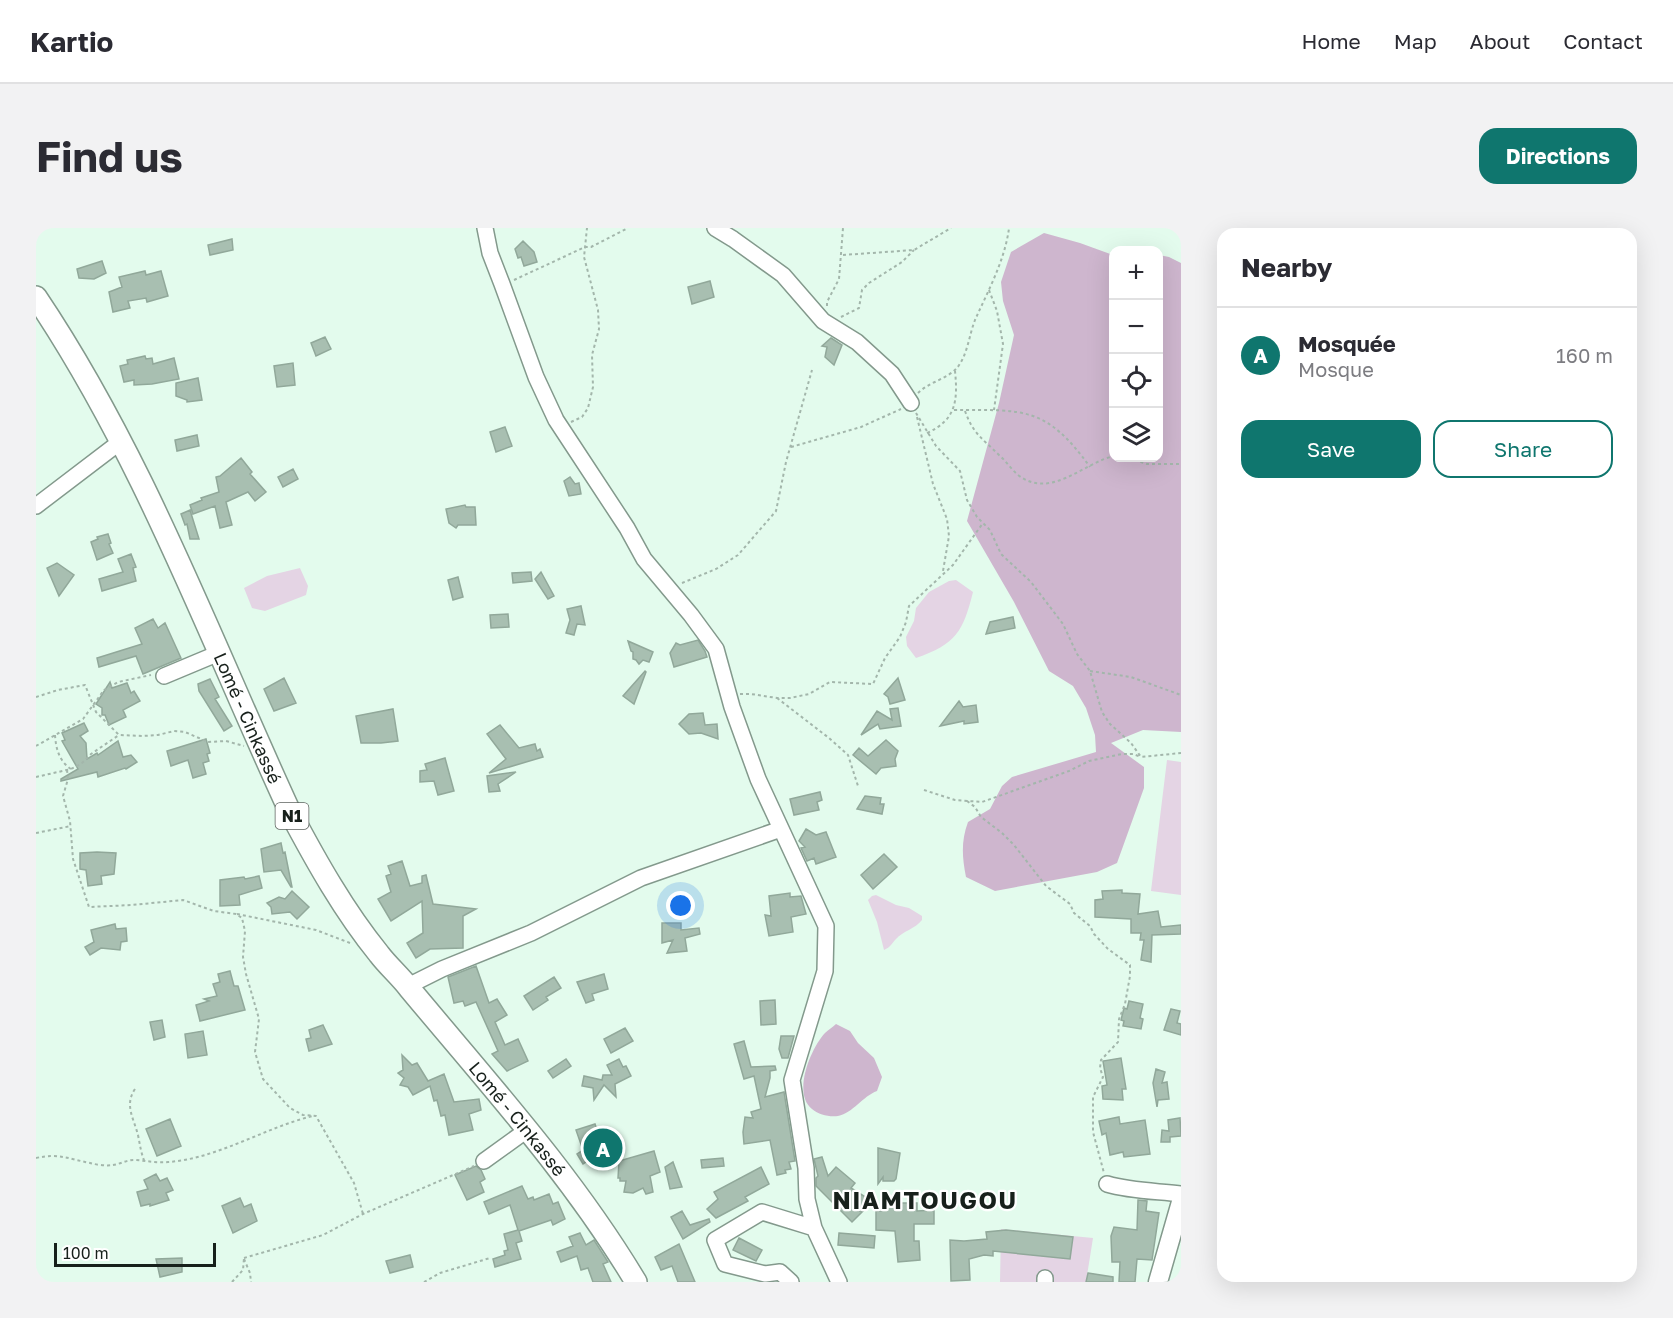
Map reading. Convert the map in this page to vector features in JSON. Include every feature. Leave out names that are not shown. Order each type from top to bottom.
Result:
[{"type":"highway","name":"Lomé - Cinkassé","points":[[36,297],[88,381],[120,442],[219,653],[290,812],[313,854],[378,953],[487,1079],[527,1130],[588,1210],[636,1282]]},
{"type":"main road","points":[[1158,1282],[1181,1202]]},
{"type":"street","points":[[486,228],[490,253],[536,377],[560,426],[627,528],[644,560],[716,649],[728,694],[758,779],[826,926],[825,972],[792,1080],[806,1168],[807,1199],[814,1228],[839,1282]]},
{"type":"street","points":[[715,228],[783,275],[794,285],[814,313],[857,342],[892,374],[914,409]]},
{"type":"street","points":[[36,506],[120,442]]},
{"type":"street","points":[[164,676],[219,653]]},
{"type":"street","points":[[408,986],[442,969],[531,933],[641,878],[781,829]]},
{"type":"street","points":[[484,1161],[527,1130]]},
{"type":"street","points":[[1107,1184],[1124,1189],[1181,1194]]},
{"type":"street","points":[[791,1282],[780,1272],[765,1274],[725,1264],[715,1240],[762,1212],[814,1228]]},
{"type":"path","points":[[560,426],[585,414],[591,399],[592,355],[599,329],[593,289],[584,257],[587,228]]},
{"type":"path","points":[[502,284],[585,247],[591,247],[628,228]]},
{"type":"path","points":[[843,228],[839,279],[827,302],[827,323],[859,308],[862,290],[869,283],[914,250],[951,228]]},
{"type":"path","points":[[943,573],[949,536],[947,519],[933,484],[914,409],[926,386],[954,370],[962,361],[975,321],[996,273],[1009,228]]},
{"type":"path","points":[[842,255],[914,250]]},
{"type":"path","points":[[989,289],[997,311],[1003,344],[994,410]]},
{"type":"path","points":[[668,588],[716,569],[738,555],[776,511],[812,370]]},
{"type":"path","points":[[927,433],[939,428],[954,410],[954,370]]},
{"type":"path","points":[[914,409],[936,446],[960,471],[968,500],[977,517],[990,530],[1001,554],[1017,567],[1063,624],[1077,654],[1090,671],[1102,712],[1110,724],[1131,743],[1141,757]]},
{"type":"path","points":[[791,447],[914,409]]},
{"type":"path","points":[[954,410],[1004,410],[1026,413],[1048,422],[1081,454],[1090,467]]},
{"type":"path","points":[[965,411],[977,436],[1020,477],[1039,483],[1056,483],[1109,458]]},
{"type":"path","points":[[1138,462],[1181,464]]},
{"type":"path","points":[[728,694],[751,694],[777,698],[809,694],[830,681],[873,684],[885,658],[900,637],[909,606],[953,565],[983,523]]},
{"type":"path","points":[[1090,671],[1108,672],[1131,678],[1181,695]]},
{"type":"path","points":[[36,746],[83,718],[104,690],[117,682],[144,675],[164,676]]},
{"type":"path","points":[[36,697],[85,685],[96,712],[119,735]]},
{"type":"path","points":[[777,698],[848,755],[858,786]]},
{"type":"path","points":[[36,777],[81,765],[91,754],[119,735],[150,736],[174,731],[185,732],[208,742],[226,741],[237,744],[267,760]]},
{"type":"path","points":[[55,735],[58,753],[71,769]]},
{"type":"path","points":[[924,790],[944,797],[982,802],[1069,771],[1089,761],[1122,754],[1141,757],[1181,753]]},
{"type":"path","points":[[67,770],[68,779],[63,796],[71,826],[73,859],[89,907],[183,900],[214,911],[316,930],[378,953]]},
{"type":"path","points":[[967,801],[975,807],[981,817],[1014,845],[1046,886],[1071,904],[1074,913],[1090,926],[1108,949],[1130,964],[1125,1004],[1119,1019],[1118,1042],[1101,1060],[1100,1068],[1103,1077],[1093,1097],[1093,1132],[1107,1184]]},
{"type":"path","points":[[36,833],[71,826]]},
{"type":"path","points":[[236,914],[242,918],[245,931],[243,957],[259,1019],[255,1052],[263,1079],[290,1108],[303,1115],[316,1116]]},
{"type":"path","points":[[135,1089],[132,1094],[130,1111],[145,1163]]},
{"type":"path","points":[[36,1158],[59,1155],[91,1164],[113,1165],[135,1160],[145,1163],[170,1162],[193,1158],[270,1132],[294,1121],[316,1116]]},
{"type":"path","points":[[316,1116],[354,1183],[363,1214]]},
{"type":"path","points":[[244,1258],[323,1234],[363,1214],[427,1188],[433,1182],[484,1161]]},
{"type":"path","points":[[232,1282],[243,1270],[244,1258]]},
{"type":"path","points":[[244,1258],[251,1282]]},
{"type":"path","points":[[424,1282],[440,1273],[490,1258]]},
{"type":"shaded area","points":[[1044,233],[1109,254],[1109,462],[1163,462],[1163,256],[1181,263],[1181,732],[1143,730],[1111,743],[1144,767],[1144,788],[1117,863],[1097,872],[995,891],[966,877],[963,849],[968,822],[990,809],[1002,786],[1012,777],[1096,752],[1095,735],[1086,708],[1073,686],[1049,671],[1014,602],[967,521],[999,403],[1014,335],[1003,301],[1001,282],[1011,252]]},
{"type":"shaded area","points":[[300,568],[308,586],[306,595],[265,611],[252,608],[244,588],[267,576]]},
{"type":"shaded area","points":[[956,580],[973,592],[961,627],[949,642],[916,658],[907,646],[906,637],[914,621],[916,608],[929,592],[949,581]]},
{"type":"shaded area","points":[[1167,760],[1181,762],[1181,895],[1151,891]]},
{"type":"shaded area","points":[[876,895],[896,905],[909,908],[922,916],[919,923],[899,936],[890,947],[884,950],[877,922],[868,900]]},
{"type":"shaded area","points":[[836,1024],[850,1031],[858,1043],[874,1058],[882,1077],[877,1091],[848,1112],[831,1116],[812,1109],[806,1102],[804,1082],[809,1059],[814,1049],[825,1033]]},
{"type":"shaded area","points":[[1001,1229],[1093,1238],[1086,1282],[1000,1282]]},
{"type":"building","points":[[232,239],[233,250],[210,255],[208,245]]},
{"type":"building","points":[[523,241],[534,252],[537,262],[524,266],[521,257],[518,258],[515,249]]},
{"type":"building","points":[[102,261],[106,273],[94,279],[79,278],[77,269]]},
{"type":"building","points":[[145,271],[146,275],[161,271],[168,296],[147,302],[146,298],[128,301],[130,308],[113,312],[109,292],[122,287],[119,277]]},
{"type":"building","points":[[710,281],[714,297],[692,304],[688,287]]},
{"type":"building","points":[[325,337],[331,349],[316,356],[311,343]]},
{"type":"building","points":[[831,338],[842,345],[834,365],[825,357],[827,347],[822,346]]},
{"type":"building","points":[[145,356],[146,359],[152,358],[153,364],[174,358],[179,379],[134,385],[134,380],[124,382],[120,366],[128,364],[127,360]]},
{"type":"building","points":[[293,363],[295,385],[277,387],[274,366]]},
{"type":"building","points":[[198,378],[202,400],[187,402],[176,396],[176,383]]},
{"type":"building","points":[[505,427],[512,446],[496,452],[490,432]]},
{"type":"building","points":[[197,435],[199,446],[177,451],[175,440]]},
{"type":"building","points":[[241,458],[252,472],[250,474],[266,492],[255,501],[248,492],[226,502],[232,525],[220,528],[215,506],[193,514],[190,505],[202,500],[201,498],[219,492],[216,477]]},
{"type":"building","points":[[293,469],[298,479],[283,487],[278,477]]},
{"type":"building","points":[[570,477],[575,484],[579,483],[581,494],[569,496],[564,481]]},
{"type":"building","points":[[465,505],[475,507],[476,525],[458,525],[456,528],[449,523],[446,509]]},
{"type":"building","points":[[190,510],[199,539],[190,539],[187,524],[185,525],[181,514]]},
{"type":"building","points":[[108,534],[113,553],[97,560],[91,542],[98,539],[97,537]]},
{"type":"building","points":[[131,554],[136,567],[133,568],[136,581],[102,591],[99,579],[123,572],[118,559]]},
{"type":"building","points":[[57,563],[74,575],[59,596],[47,568]]},
{"type":"building","points":[[531,572],[532,581],[513,583],[512,573]]},
{"type":"building","points":[[541,572],[554,596],[548,599],[535,579]]},
{"type":"building","points":[[458,577],[463,597],[453,600],[448,580]]},
{"type":"building","points":[[581,606],[585,625],[577,624],[574,635],[566,633],[570,620],[567,609]]},
{"type":"building","points":[[508,614],[509,627],[491,628],[490,615]]},
{"type":"building","points":[[1013,617],[1015,628],[986,634],[990,622]]},
{"type":"building","points":[[153,619],[158,628],[165,623],[181,658],[143,674],[136,656],[99,667],[97,658],[142,644],[135,628]]},
{"type":"building","points":[[698,640],[707,657],[674,667],[670,653],[676,643],[680,645]]},
{"type":"building","points":[[628,641],[653,652],[649,662],[643,660],[639,664],[633,659],[633,652]]},
{"type":"building","points":[[646,672],[634,704],[623,696]]},
{"type":"building","points":[[284,678],[296,703],[274,711],[264,689]]},
{"type":"building","points":[[898,678],[905,700],[890,704],[888,697],[884,694]]},
{"type":"building","points":[[210,679],[219,697],[215,699],[232,726],[224,731],[199,691],[198,684]]},
{"type":"building","points":[[110,682],[112,688],[127,683],[131,693],[134,691],[140,701],[123,710],[126,717],[109,725],[105,715],[102,715],[102,708],[96,704]]},
{"type":"building","points":[[959,701],[963,707],[976,705],[978,722],[964,724],[964,721],[940,726]]},
{"type":"building","points":[[898,708],[901,726],[880,729],[878,724],[861,735],[877,711],[892,720],[890,709]]},
{"type":"building","points":[[393,709],[398,741],[361,743],[356,716]]},
{"type":"building","points":[[703,713],[705,725],[717,724],[718,739],[701,733],[689,734],[679,724],[689,714]]},
{"type":"building","points":[[84,723],[88,731],[80,736],[86,743],[87,759],[97,753],[98,755],[118,741],[123,757],[131,755],[137,762],[126,769],[98,777],[97,772],[61,781],[78,769],[62,741],[65,740],[62,733]]},
{"type":"building","points":[[500,725],[519,748],[535,744],[537,751],[540,749],[543,757],[489,773],[506,759],[487,734]]},
{"type":"building","points":[[206,739],[210,753],[207,754],[209,761],[203,763],[206,774],[193,778],[188,760],[171,766],[167,751]]},
{"type":"building","points":[[886,740],[898,751],[895,759],[896,766],[881,768],[876,774],[853,755],[859,748],[868,756]]},
{"type":"building","points":[[445,758],[454,791],[438,795],[434,781],[420,782],[420,771],[427,770],[425,764]]},
{"type":"building","points":[[516,772],[498,784],[500,791],[489,792],[487,776]]},
{"type":"building","points":[[820,792],[822,800],[817,802],[819,810],[794,815],[790,799]]},
{"type":"building","points":[[865,796],[881,798],[880,804],[884,804],[882,814],[857,809]]},
{"type":"building","points":[[806,829],[816,835],[826,832],[836,857],[816,864],[814,858],[807,861],[801,848],[805,847],[799,841]]},
{"type":"building","points":[[281,843],[292,887],[281,870],[264,872],[261,849]]},
{"type":"building","points":[[80,853],[116,853],[114,874],[101,876],[102,884],[88,886],[86,870],[80,869]]},
{"type":"building","points":[[884,854],[897,867],[873,889],[861,875]]},
{"type":"building","points":[[402,861],[410,886],[422,883],[422,876],[426,875],[433,904],[476,909],[463,916],[463,948],[430,949],[416,958],[407,943],[423,933],[422,901],[391,921],[378,899],[391,892],[386,876],[391,874],[388,866]]},
{"type":"building","points":[[259,876],[262,888],[239,895],[240,905],[220,906],[220,880]]},
{"type":"building","points":[[1122,890],[1122,893],[1140,894],[1138,914],[1158,911],[1161,927],[1181,925],[1181,934],[1152,935],[1151,962],[1141,960],[1144,940],[1140,940],[1141,933],[1131,933],[1131,919],[1095,917],[1095,900],[1103,899],[1102,891]]},
{"type":"building","points":[[292,891],[309,907],[297,919],[290,912],[272,914],[271,907],[267,903],[279,897],[285,899]]},
{"type":"building","points":[[790,893],[790,897],[801,896],[806,914],[791,917],[793,932],[769,936],[765,915],[771,916],[769,896]]},
{"type":"building","points":[[662,923],[681,923],[681,930],[699,928],[700,934],[685,938],[687,951],[667,953],[673,940],[662,943]]},
{"type":"building","points":[[115,924],[116,929],[126,928],[127,941],[121,942],[120,950],[101,948],[90,955],[85,947],[94,942],[91,930]]},
{"type":"building","points":[[476,966],[489,1003],[497,999],[507,1015],[495,1022],[505,1045],[518,1039],[528,1061],[507,1071],[492,1054],[498,1051],[476,1002],[465,1006],[463,1001],[454,1003],[448,977]]},
{"type":"building","points":[[230,971],[234,986],[238,986],[245,1010],[200,1021],[196,1005],[209,1001],[204,999],[217,996],[213,984],[220,982],[218,974]]},
{"type":"building","points":[[604,974],[608,989],[592,994],[594,1000],[586,1003],[577,982]]},
{"type":"building","points":[[554,977],[561,988],[546,997],[548,1000],[533,1010],[524,996]]},
{"type":"building","points":[[775,1000],[776,1024],[761,1025],[760,1001]]},
{"type":"building","points":[[1129,1001],[1143,1004],[1140,1018],[1143,1019],[1141,1029],[1123,1026],[1124,1021],[1121,1020],[1124,1008],[1127,1009]]},
{"type":"building","points":[[1171,1009],[1180,1011],[1177,1023],[1181,1024],[1181,1035],[1164,1030]]},
{"type":"building","points":[[162,1020],[165,1037],[154,1040],[150,1022]]},
{"type":"building","points":[[323,1025],[332,1044],[309,1051],[306,1039],[311,1038],[309,1030]]},
{"type":"building","points":[[625,1028],[633,1041],[611,1053],[604,1039]]},
{"type":"building","points":[[203,1031],[207,1055],[188,1058],[185,1034]]},
{"type":"building","points":[[781,1036],[794,1036],[788,1058],[782,1058],[779,1049]]},
{"type":"building","points":[[744,1041],[751,1067],[775,1066],[776,1070],[770,1071],[765,1097],[784,1092],[795,1161],[789,1162],[791,1169],[785,1170],[786,1173],[777,1175],[770,1140],[744,1144],[745,1117],[753,1118],[751,1112],[761,1109],[754,1076],[744,1079],[734,1044]]},
{"type":"building","points":[[402,1055],[412,1065],[417,1063],[428,1081],[444,1074],[454,1102],[479,1099],[481,1110],[469,1114],[473,1130],[449,1135],[445,1115],[441,1116],[430,1086],[413,1095],[408,1087],[400,1085],[404,1078],[398,1073],[403,1070]]},
{"type":"building","points":[[1121,1058],[1126,1089],[1122,1089],[1123,1100],[1103,1099],[1102,1086],[1107,1085],[1103,1061]]},
{"type":"building","points":[[566,1059],[571,1066],[553,1078],[548,1071]]},
{"type":"building","points":[[619,1059],[631,1076],[615,1084],[616,1097],[604,1085],[594,1100],[593,1088],[582,1086],[584,1076],[602,1080],[603,1075],[612,1075],[607,1065]]},
{"type":"building","points":[[1156,1069],[1165,1072],[1162,1083],[1167,1082],[1169,1099],[1158,1100],[1157,1107],[1153,1083]]},
{"type":"building","points":[[1119,1117],[1120,1124],[1145,1120],[1150,1154],[1124,1157],[1123,1152],[1110,1155],[1106,1133],[1102,1135],[1099,1121]]},
{"type":"building","points":[[1180,1118],[1181,1136],[1170,1137],[1170,1142],[1161,1142],[1162,1130],[1169,1131],[1168,1120]]},
{"type":"building","points":[[170,1119],[181,1146],[157,1156],[146,1129]]},
{"type":"building","points":[[595,1124],[603,1147],[589,1153],[592,1158],[583,1164],[577,1154],[583,1150],[576,1130]]},
{"type":"building","points":[[878,1148],[900,1153],[894,1181],[883,1181],[883,1177],[878,1184]]},
{"type":"building","points":[[654,1151],[660,1172],[650,1176],[653,1192],[646,1194],[643,1188],[633,1193],[624,1192],[626,1181],[620,1181],[618,1178],[619,1161]]},
{"type":"building","points":[[822,1157],[828,1176],[836,1167],[855,1183],[851,1188],[867,1198],[858,1211],[863,1211],[852,1222],[816,1186],[818,1176],[814,1159]]},
{"type":"building","points":[[723,1158],[724,1166],[702,1168],[701,1160]]},
{"type":"building","points":[[673,1162],[682,1187],[670,1189],[665,1167]]},
{"type":"building","points":[[476,1166],[481,1170],[485,1179],[480,1182],[484,1192],[467,1200],[455,1175]]},
{"type":"building","points":[[761,1167],[769,1184],[745,1197],[748,1201],[716,1218],[707,1209],[718,1199],[714,1192]]},
{"type":"building","points":[[156,1174],[160,1181],[167,1178],[173,1190],[166,1193],[169,1200],[150,1206],[150,1204],[141,1206],[137,1192],[148,1189],[144,1180]]},
{"type":"building","points":[[522,1186],[528,1199],[533,1197],[534,1200],[549,1194],[553,1204],[558,1202],[565,1219],[553,1225],[551,1220],[519,1231],[522,1241],[516,1243],[521,1259],[495,1267],[493,1259],[505,1255],[504,1251],[508,1250],[504,1234],[518,1230],[510,1205],[489,1214],[484,1202]]},
{"type":"building","points":[[240,1198],[244,1207],[251,1204],[257,1221],[233,1233],[222,1206]]},
{"type":"building","points":[[889,1199],[896,1199],[895,1203],[917,1203],[917,1211],[934,1210],[934,1224],[914,1224],[914,1241],[919,1241],[920,1260],[898,1262],[895,1231],[876,1230],[876,1211],[882,1211],[882,1207]]},
{"type":"building","points":[[1138,1200],[1147,1201],[1146,1211],[1159,1213],[1152,1260],[1137,1259],[1135,1282],[1119,1282],[1120,1262],[1112,1262],[1111,1236],[1114,1227],[1137,1230]]},
{"type":"building","points":[[682,1211],[690,1225],[709,1219],[710,1222],[683,1239],[671,1217]]},
{"type":"building","points":[[1006,1230],[1073,1237],[1070,1259],[993,1251],[993,1256],[984,1255],[969,1259],[970,1280],[951,1281],[950,1240],[987,1239],[986,1232]]},
{"type":"building","points":[[580,1233],[586,1245],[594,1240],[608,1262],[603,1264],[611,1282],[593,1282],[588,1268],[581,1270],[577,1256],[561,1262],[557,1252],[573,1246],[569,1237]]},
{"type":"building","points":[[839,1233],[875,1236],[874,1248],[838,1245]]},
{"type":"building","points":[[739,1238],[762,1250],[756,1261],[733,1250]]},
{"type":"building","points":[[679,1244],[695,1282],[678,1282],[672,1266],[661,1270],[655,1257]]},
{"type":"building","points":[[410,1255],[413,1267],[390,1273],[386,1261]]},
{"type":"building","points":[[182,1258],[182,1272],[160,1277],[156,1259]]},
{"type":"building","points":[[1088,1273],[1113,1277],[1113,1282],[1086,1282]]},
{"type":"place","name":"Mosquée","points":[[603,1148]]},
{"type":"district","name":"NIAMTOUGOU","points":[[925,1199]]}]
